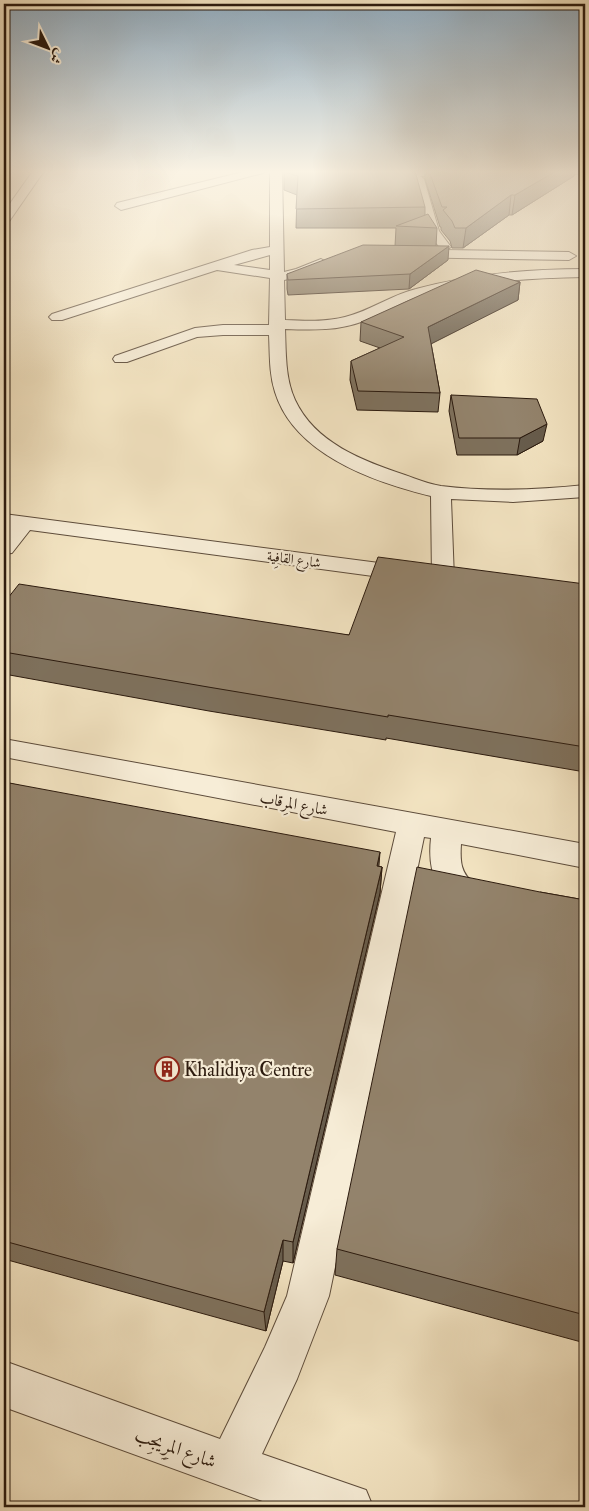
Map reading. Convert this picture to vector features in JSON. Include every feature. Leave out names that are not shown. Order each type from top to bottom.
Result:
[{"type":"street","points":[[274,242],[279,379],[286,400],[298,421],[318,440],[336,454],[353,462],[409,483],[440,492],[507,495],[585,491]]},
{"type":"street","points":[[429,242],[438,254],[450,285]]},
{"type":"street","points":[[57,317],[257,252],[276,250]]},
{"type":"street","points":[[397,253],[585,256]]},
{"type":"street","points":[[216,266],[276,276],[300,273],[335,257]]},
{"type":"street","points":[[121,360],[195,333],[348,321],[401,298],[450,285],[521,276],[585,273]]},
{"type":"street","name":"شارع القافِية","points":[[14,522],[452,580],[440,492]]},
{"type":"street","points":[[4,548],[14,522]]},
{"type":"street","name":"شارع المِرقاب","points":[[4,748],[585,856]]},
{"type":"street","points":[[429,828],[444,860],[447,873],[455,885],[469,895],[504,904]]},
{"type":"street","points":[[231,1467],[281,1363],[308,1296],[429,828]]},
{"type":"street","name":"شارع المِرِيجِب","points":[[4,1384],[231,1467],[349,1507]]},
{"type":"building","points":[[363,245],[449,246],[410,274],[288,280],[287,274]]},
{"type":"building","points":[[476,270],[520,282],[428,327],[440,393],[358,391],[351,361],[404,337],[361,322]]},
{"type":"building","points":[[451,395],[537,399],[547,424],[520,438],[459,438]]},
{"type":"building","points":[[378,557],[585,584],[585,747],[388,715],[388,717],[4,652],[4,603],[19,584],[349,635]]},
{"type":"building","name":"Khalidiya Centre","points":[[4,782],[380,852],[377,866],[382,867],[293,1242],[283,1240],[264,1312],[4,1241]]},
{"type":"building","points":[[417,867],[585,900],[585,1315],[337,1249]]},
{"type":"place","name":"Khalidiya Centre","points":[[167,1069]]}]
